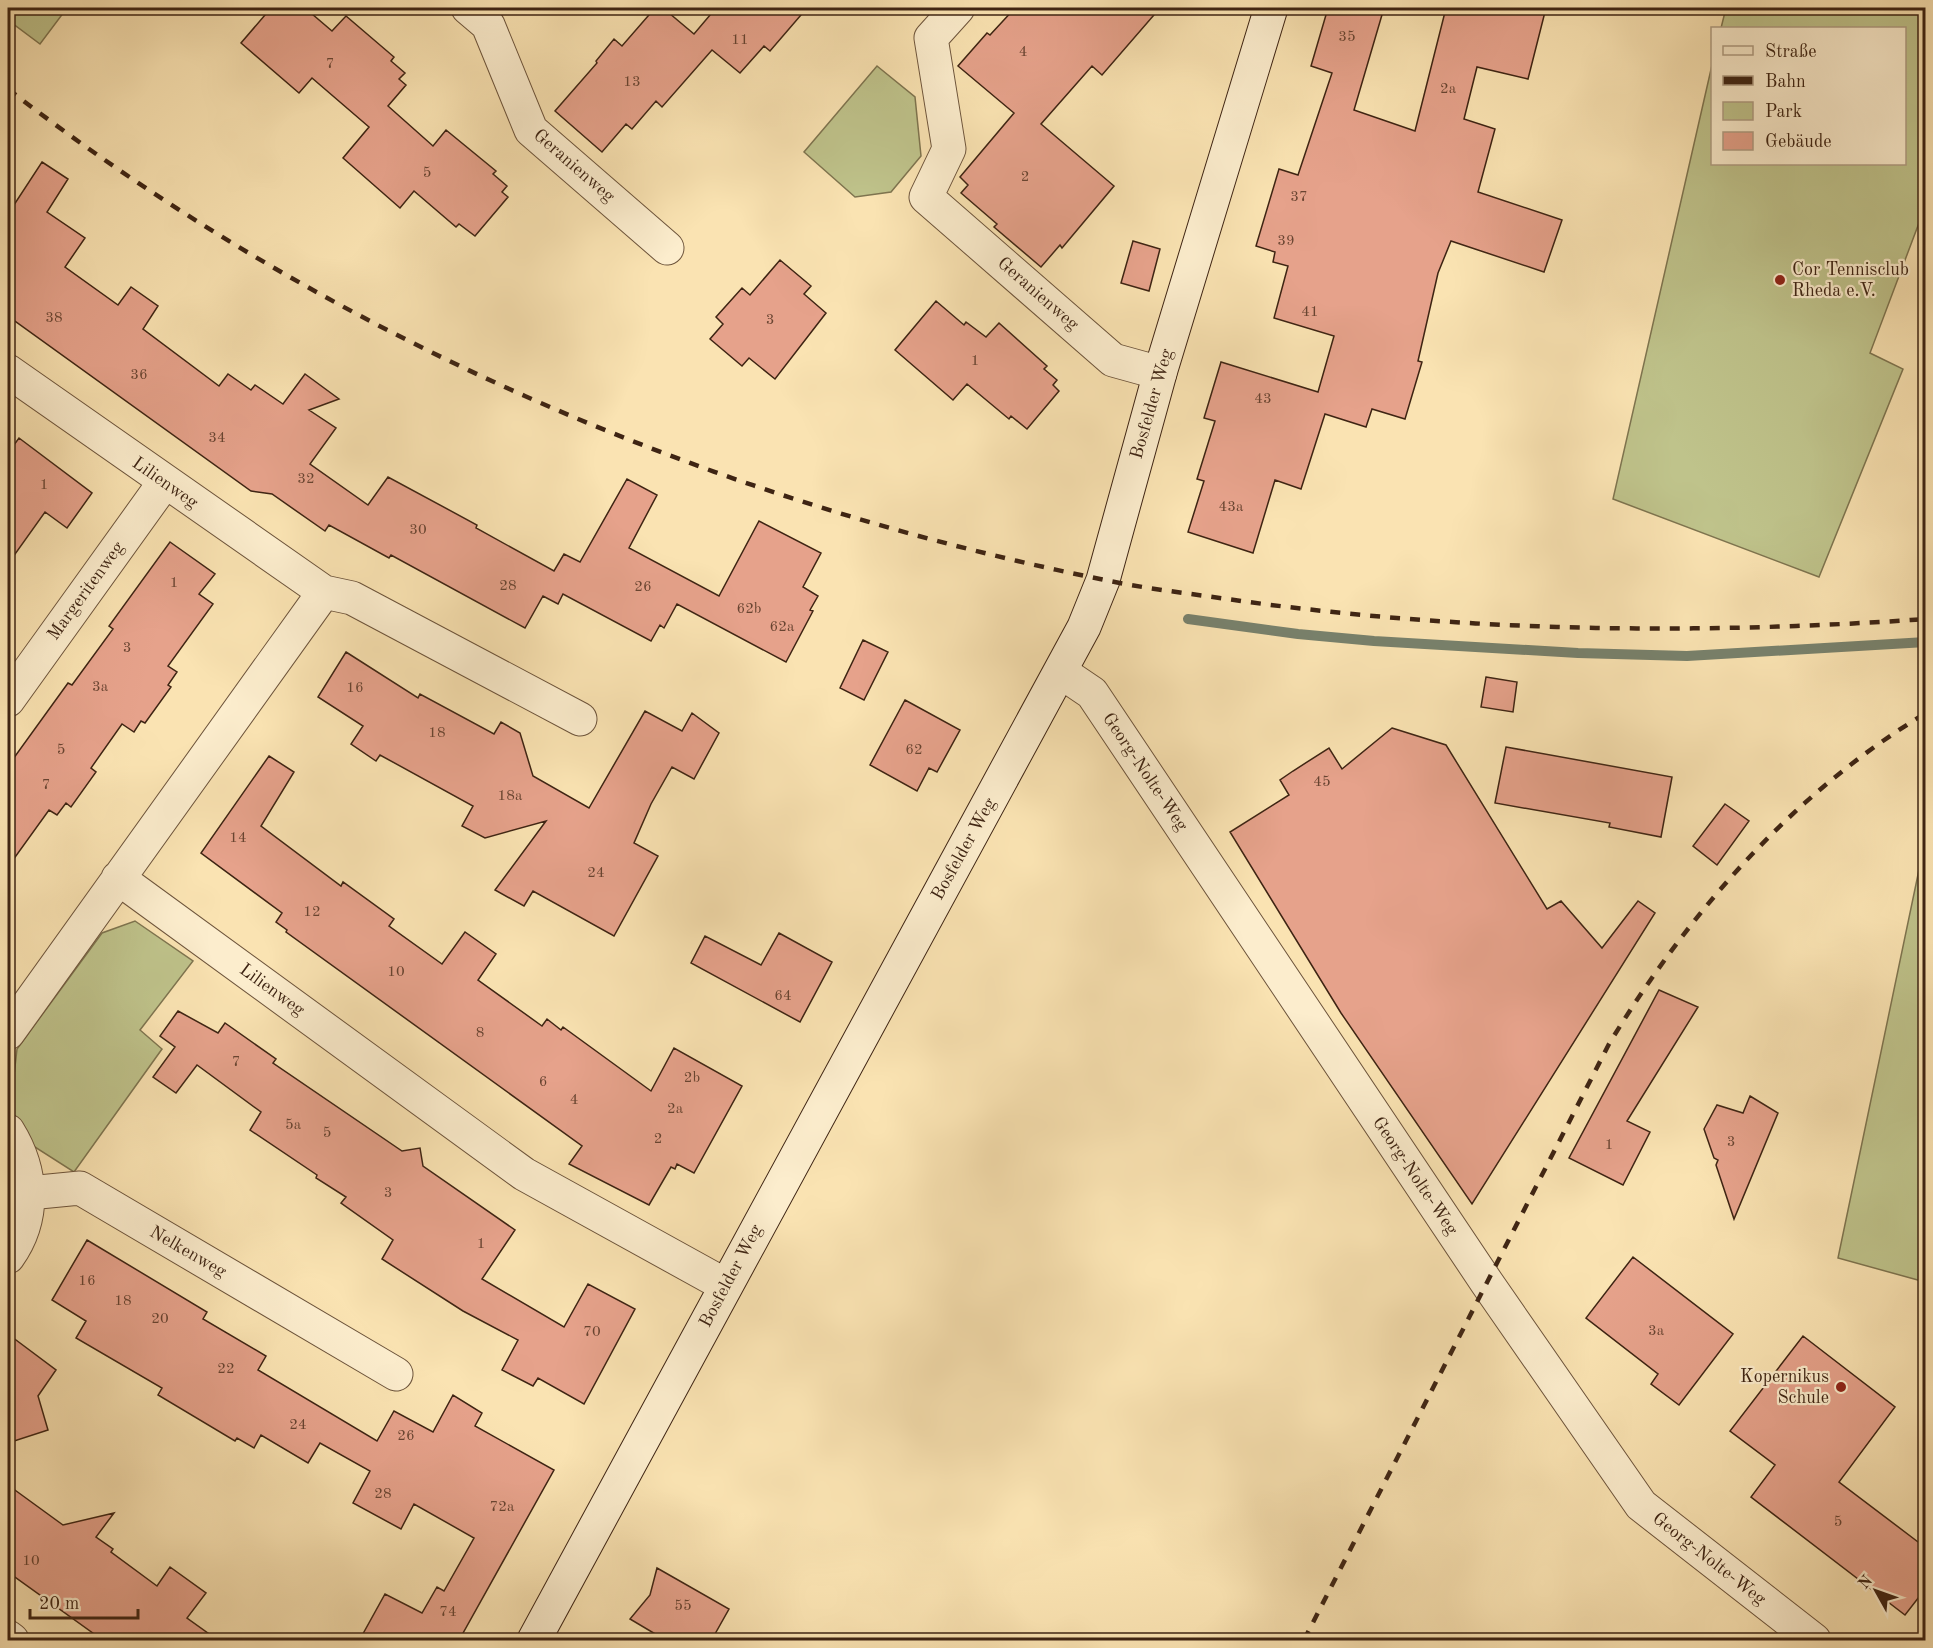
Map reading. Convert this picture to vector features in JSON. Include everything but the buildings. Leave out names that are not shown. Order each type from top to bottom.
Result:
[{"type":"street","name":"Geranienweg","points":[[468,8],[488,25],[531,130],[668,248]]},
{"type":"street","name":"Geranienweg","points":[[958,8],[931,38],[950,149],[926,197],[1113,360],[1160,373]]},
{"type":"street","name":"Bosfelder Weg","points":[[534,1641],[725,1285],[1084,627],[1103,580],[1160,373],[1271,8]]},
{"type":"street","name":"Lilienweg","points":[[10,380],[324,592],[352,598],[580,719]]},
{"type":"street","name":"Margeritenweg","points":[[8,700],[164,483]]},
{"type":"street","points":[[8,1033],[324,592]]},
{"type":"street","name":"Georg-Nolte-Weg","points":[[1060,672],[1092,693],[1480,1274],[1641,1505],[1814,1641]]},
{"type":"street","name":"Lilienweg","points":[[118,878],[524,1174],[725,1285]]},
{"type":"street","points":[[8,1131],[24,1168],[29,1192],[26,1219],[18,1242],[8,1257]]},
{"type":"street","name":"Nelkenweg","points":[[29,1192],[80,1188],[396,1374]]},
{"type":"street","points":[[8,1637],[12,1641]]},
{"type":"green space","points":[[8,8],[67,8],[40,44],[8,20]]},
{"type":"green space","name":"Cor Tennisclub Rheda e.V.","points":[[1726,8],[1925,8],[1925,207],[1870,353],[1903,369],[1819,577],[1613,499],[1711,69],[1711,165],[1906,165],[1906,27],[1721,27]]},
{"type":"green space","points":[[877,66],[915,97],[921,156],[891,192],[855,197],[804,152]]},
{"type":"green space","points":[[1925,841],[1925,1282],[1838,1258]]},
{"type":"green space","points":[[135,921],[193,961],[140,1030],[162,1049],[74,1172],[27,1142],[10,1111],[17,1049],[102,933]]},
{"type":"waterway","points":[[1188,619],[1298,634],[1374,641],[1578,653],[1687,656],[1926,642]]},
{"type":"railway","points":[[8,89],[130,177],[257,258],[389,331],[526,396],[665,454],[808,503],[953,545],[1135,586],[1241,601],[1412,619],[1497,625],[1669,629],[1926,619]]},
{"type":"railway","points":[[1304,1640],[1609,1044],[1640,995],[1709,902],[1788,818],[1877,745],[1926,713]]},
{"type":"place","name":"Cor Tennisclub Rheda e.V.","points":[[1780,280]]},
{"type":"place","name":"Kopernikus Schule","points":[[1841,1387]]}]
